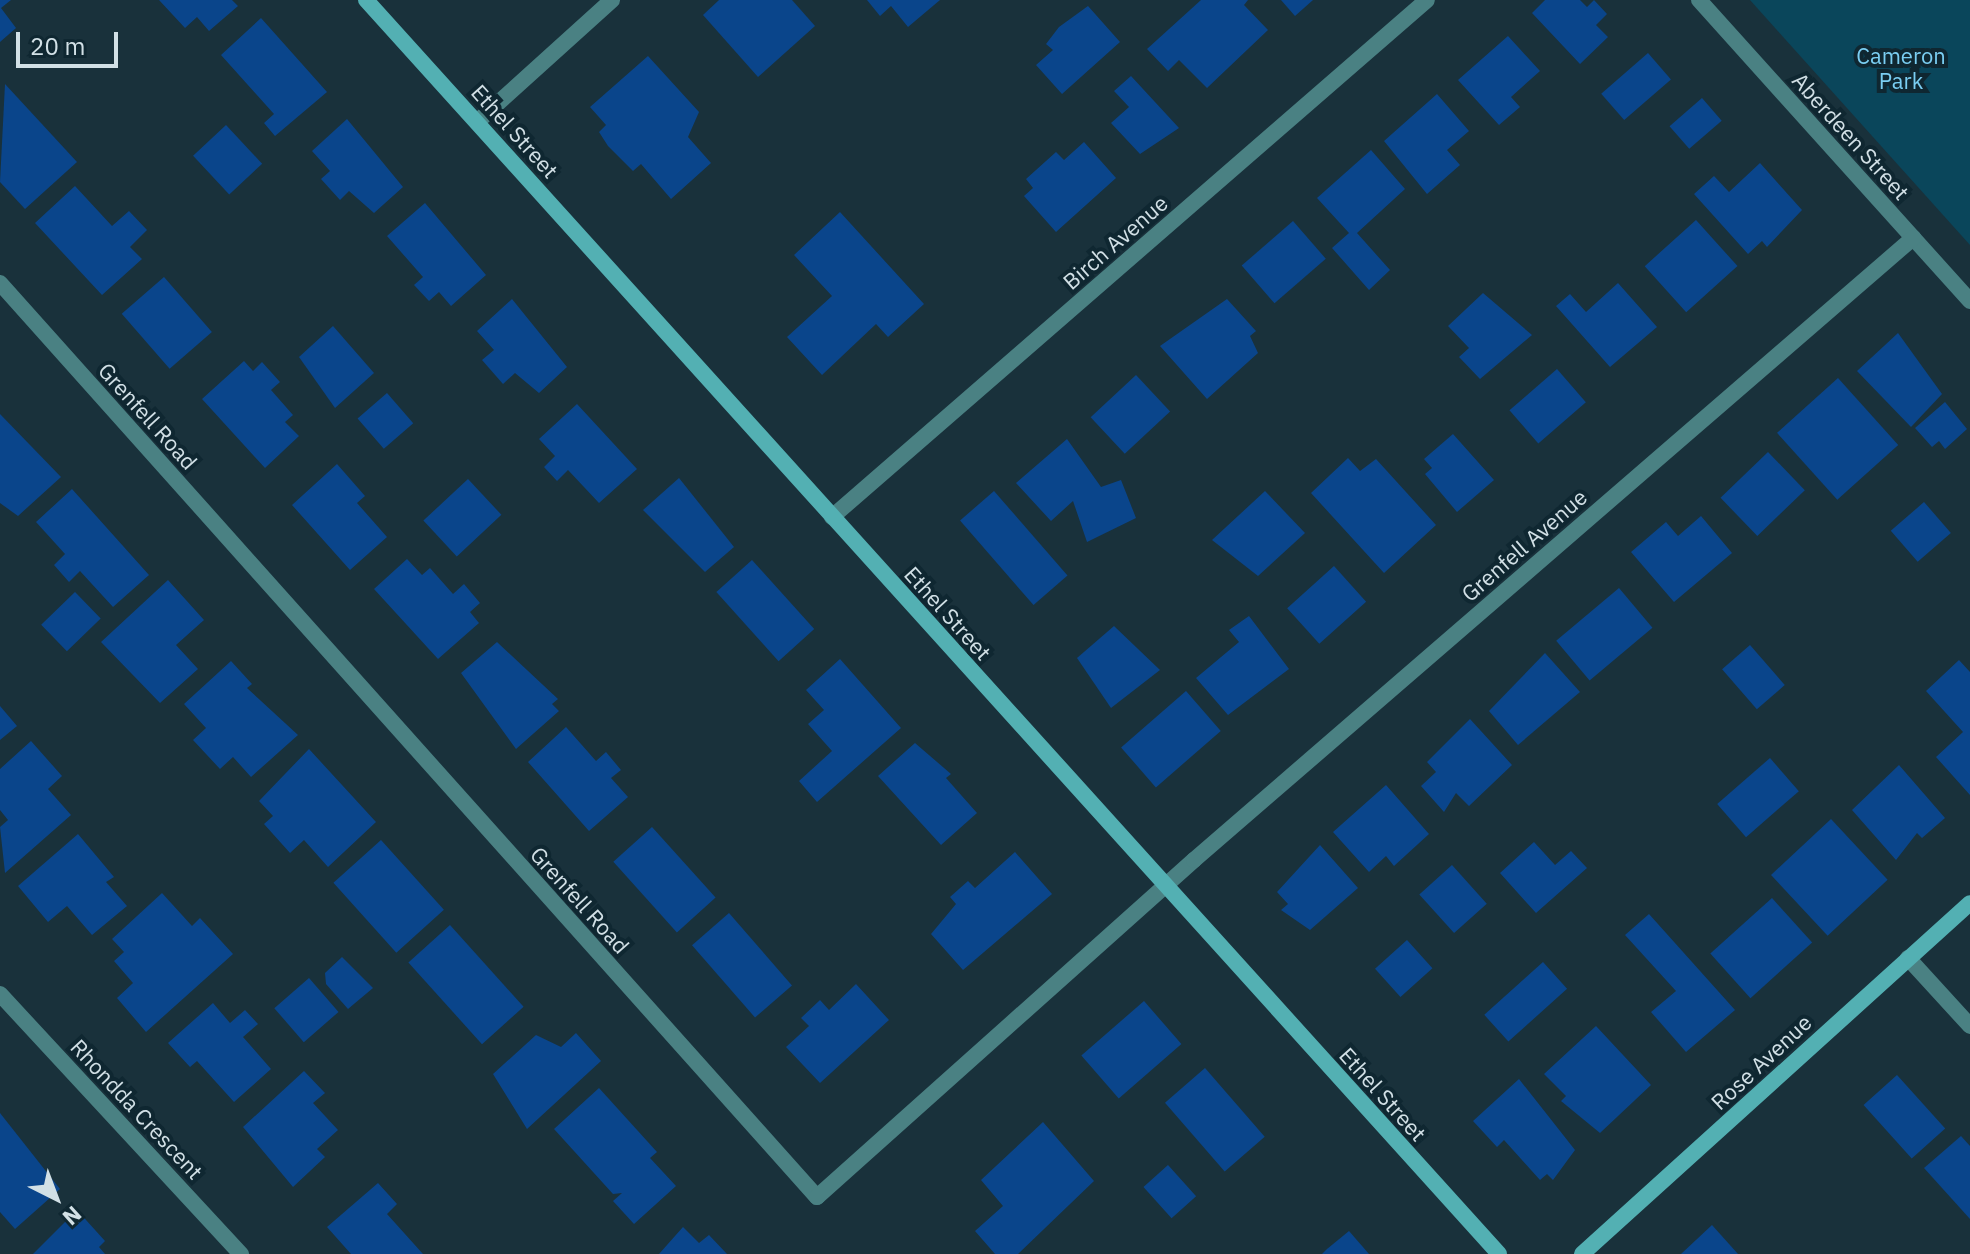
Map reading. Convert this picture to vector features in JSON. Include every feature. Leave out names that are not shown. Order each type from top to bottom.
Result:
[{"type":"street","name":"Ethel Street","points":[[366,0],[1499,1254]]},
{"type":"street","points":[[477,122],[612,0]]},
{"type":"street","name":"Birch Avenue","points":[[832,517],[1427,0]]},
{"type":"street","name":"Aberdeen Street","points":[[1699,0],[1970,301]]},
{"type":"street","name":"Grenfell Avenue","points":[[1165,886],[1913,238]]},
{"type":"street","name":"Grenfell Road","points":[[0,283],[817,1197],[1165,886]]},
{"type":"street","name":"Rose Avenue","points":[[1582,1254],[1970,903]]},
{"type":"street","points":[[1908,958],[1970,1026]]},
{"type":"street","name":"Rhondda Crescent","points":[[0,994],[241,1254]]},
{"type":"green space","name":"Cameron Park","points":[[1750,0],[1970,0],[1970,245]]},
{"type":"building","points":[[0,0],[11,0],[1,8],[16,28],[0,42]]},
{"type":"building","points":[[159,0],[232,0],[238,6],[209,31],[197,17],[185,28]]},
{"type":"building","points":[[719,0],[792,0],[815,26],[758,77],[703,15]]},
{"type":"building","points":[[867,0],[940,0],[908,27],[891,6],[880,16]]},
{"type":"building","points":[[1201,0],[1248,0],[1244,5],[1268,30],[1207,88],[1179,60],[1168,71],[1147,49]]},
{"type":"building","points":[[1281,0],[1313,0],[1295,16]]},
{"type":"building","points":[[1545,0],[1580,0],[1587,7],[1594,0],[1607,14],[1596,25],[1608,37],[1580,64],[1532,13]]},
{"type":"building","points":[[1088,6],[1120,42],[1062,94],[1036,65],[1053,50],[1046,44],[1059,27]]},
{"type":"building","points":[[261,18],[327,92],[275,136],[264,123],[274,114],[221,55]]},
{"type":"building","points":[[1508,36],[1540,71],[1511,97],[1520,107],[1499,125],[1458,80]]},
{"type":"building","points":[[1648,53],[1671,79],[1624,120],[1601,94]]},
{"type":"building","points":[[648,56],[699,112],[688,137],[711,163],[671,199],[641,164],[633,171],[608,146],[599,132],[606,125],[590,107]]},
{"type":"building","points":[[1131,76],[1179,128],[1140,154],[1111,123],[1129,107],[1114,91]]},
{"type":"building","points":[[5,84],[77,162],[25,209],[0,182]]},
{"type":"building","points":[[1437,94],[1469,131],[1447,150],[1460,165],[1427,194],[1384,141]]},
{"type":"building","points":[[1702,98],[1722,121],[1689,149],[1670,126]]},
{"type":"building","points":[[347,119],[403,187],[374,213],[349,191],[340,200],[321,179],[330,171],[312,151]]},
{"type":"building","points":[[226,125],[262,164],[229,194],[193,156]]},
{"type":"building","points":[[1084,142],[1116,178],[1056,232],[1024,196],[1033,188],[1026,179],[1056,152],[1064,160]]},
{"type":"building","points":[[1371,150],[1405,189],[1357,233],[1390,270],[1369,290],[1332,248],[1349,233],[1317,198]]},
{"type":"building","points":[[1760,163],[1802,210],[1767,247],[1762,241],[1748,254],[1694,194],[1714,176],[1729,192]]},
{"type":"building","points":[[75,186],[112,226],[129,211],[147,230],[130,247],[142,259],[102,295],[35,223]]},
{"type":"building","points":[[425,203],[486,275],[451,306],[439,292],[429,301],[414,285],[423,277],[387,236]]},
{"type":"building","points":[[840,212],[924,304],[888,337],[876,324],[822,375],[787,337],[832,296],[794,255]]},
{"type":"building","points":[[1696,220],[1737,266],[1686,312],[1645,266]]},
{"type":"building","points":[[1293,221],[1326,259],[1274,303],[1242,266]]},
{"type":"building","points":[[164,277],[212,332],[170,369],[122,314]]},
{"type":"building","points":[[1618,283],[1657,327],[1610,367],[1556,306],[1570,294],[1586,312]]},
{"type":"building","points":[[1483,293],[1532,335],[1480,379],[1459,357],[1469,348],[1448,326]]},
{"type":"building","points":[[512,299],[567,367],[539,393],[515,373],[503,384],[482,360],[494,350],[477,331]]},
{"type":"building","points":[[1227,299],[1256,331],[1250,336],[1258,353],[1207,399],[1160,346]]},
{"type":"building","points":[[333,326],[374,373],[335,408],[299,357]]},
{"type":"building","points":[[1898,333],[1942,394],[1911,427],[1857,371]]},
{"type":"building","points":[[244,361],[253,371],[262,362],[280,382],[271,390],[293,415],[285,422],[299,436],[265,468],[202,399]]},
{"type":"building","points":[[1557,369],[1586,402],[1538,444],[1509,410]]},
{"type":"building","points":[[1136,375],[1170,412],[1125,454],[1091,417]]},
{"type":"building","points":[[1838,378],[1898,445],[1837,500],[1777,433]]},
{"type":"building","points":[[387,393],[413,423],[384,449],[358,419]]},
{"type":"building","points":[[1945,402],[1967,429],[1945,449],[1939,441],[1932,447],[1915,428]]},
{"type":"building","points":[[577,404],[637,469],[599,503],[568,470],[557,481],[544,467],[555,456],[539,439]]},
{"type":"building","points":[[0,414],[61,477],[18,516],[0,503]]},
{"type":"building","points":[[1453,434],[1494,480],[1457,512],[1425,474],[1432,468],[1424,459]]},
{"type":"building","points":[[1067,439],[1101,487],[1121,480],[1136,518],[1087,542],[1073,501],[1051,521],[1016,483]]},
{"type":"building","points":[[1768,452],[1805,490],[1757,536],[1721,498]]},
{"type":"building","points":[[1348,458],[1360,471],[1376,459],[1436,525],[1384,573],[1311,493]]},
{"type":"building","points":[[337,464],[365,496],[357,503],[387,537],[350,570],[292,505]]},
{"type":"building","points":[[679,478],[734,547],[705,572],[643,510]]},
{"type":"building","points":[[468,479],[501,515],[457,556],[423,521]]},
{"type":"building","points":[[72,489],[149,575],[113,607],[80,571],[69,582],[54,565],[65,554],[36,522]]},
{"type":"building","points":[[994,491],[1067,576],[1034,605],[960,521]]},
{"type":"building","points":[[1265,491],[1305,533],[1258,576],[1212,540]]},
{"type":"building","points":[[1924,502],[1951,533],[1918,562],[1891,531]]},
{"type":"building","points":[[1701,516],[1732,553],[1674,602],[1631,552],[1666,522],[1678,536]]},
{"type":"building","points":[[407,559],[422,575],[430,568],[453,594],[464,584],[480,603],[470,612],[479,623],[438,659],[374,589]]},
{"type":"building","points":[[752,560],[814,629],[779,661],[716,592]]},
{"type":"building","points":[[1334,566],[1366,602],[1319,644],[1287,608]]},
{"type":"building","points":[[168,580],[204,620],[176,645],[198,669],[160,703],[101,642]]},
{"type":"building","points":[[1619,588],[1652,628],[1590,681],[1556,641]]},
{"type":"building","points":[[75,592],[101,619],[67,651],[41,625]]},
{"type":"building","points":[[1249,616],[1289,669],[1228,715],[1196,678],[1239,642],[1229,630]]},
{"type":"building","points":[[1114,626],[1160,670],[1111,708],[1077,658]]},
{"type":"building","points":[[497,642],[558,699],[552,704],[559,711],[516,749],[461,673]]},
{"type":"building","points":[[1750,645],[1785,685],[1757,709],[1722,669]]},
{"type":"building","points":[[1545,653],[1580,692],[1518,745],[1489,711]]},
{"type":"building","points":[[840,659],[901,728],[817,802],[799,781],[832,751],[808,724],[824,710],[806,690]]},
{"type":"building","points":[[1959,660],[1970,672],[1970,795],[1936,757],[1963,732],[1926,691]]},
{"type":"building","points":[[231,661],[252,684],[247,688],[298,735],[251,777],[233,757],[220,769],[193,740],[206,728],[184,704]]},
{"type":"building","points":[[1186,691],[1221,731],[1156,787],[1121,747]]},
{"type":"building","points":[[0,706],[17,726],[0,740]]},
{"type":"building","points":[[1470,719],[1512,765],[1469,806],[1456,793],[1444,812],[1421,786],[1436,772],[1427,762]]},
{"type":"building","points":[[566,727],[596,761],[606,752],[621,770],[611,778],[628,797],[589,831],[528,762]]},
{"type":"building","points":[[31,741],[62,776],[48,789],[71,815],[5,873],[0,827],[8,820],[0,810],[0,769]]},
{"type":"building","points":[[915,743],[951,774],[946,778],[977,813],[941,845],[878,776]]},
{"type":"building","points":[[309,749],[376,822],[328,867],[304,840],[290,853],[264,824],[273,816],[259,801]]},
{"type":"building","points":[[1770,758],[1799,791],[1746,837],[1717,804]]},
{"type":"building","points":[[1899,765],[1945,818],[1922,838],[1917,833],[1896,860],[1852,810]]},
{"type":"building","points":[[1386,785],[1429,834],[1394,866],[1386,856],[1369,872],[1333,832]]},
{"type":"building","points":[[1831,819],[1888,880],[1828,936],[1771,875]]},
{"type":"building","points":[[652,827],[716,898],[677,932],[613,862]]},
{"type":"building","points":[[78,834],[114,877],[106,882],[127,906],[92,935],[67,906],[48,922],[18,886]]},
{"type":"building","points":[[381,840],[444,910],[396,953],[333,883]]},
{"type":"building","points":[[1534,842],[1555,865],[1571,851],[1587,868],[1536,913],[1500,873]]},
{"type":"building","points":[[1320,845],[1358,888],[1310,930],[1281,910],[1288,904],[1277,892]]},
{"type":"building","points":[[1015,852],[1052,894],[963,970],[931,934],[956,904],[950,897],[968,881],[975,888]]},
{"type":"building","points":[[1452,865],[1487,904],[1454,933],[1419,894]]},
{"type":"building","points":[[162,893],[192,926],[200,918],[233,954],[146,1032],[117,998],[133,983],[114,961],[124,952],[112,939]]},
{"type":"building","points":[[1772,898],[1812,943],[1750,998],[1710,954]]},
{"type":"building","points":[[729,913],[792,985],[755,1018],[692,945]]},
{"type":"building","points":[[1649,914],[1735,1010],[1686,1052],[1651,1012],[1676,991],[1625,935]]},
{"type":"building","points":[[450,925],[524,1007],[482,1044],[408,962]]},
{"type":"building","points":[[1407,940],[1432,968],[1400,997],[1375,969]]},
{"type":"building","points":[[342,957],[373,988],[348,1009],[326,984],[325,973]]},
{"type":"building","points":[[1543,962],[1567,989],[1508,1042],[1484,1015]]},
{"type":"building","points":[[309,978],[339,1012],[304,1042],[274,1008]]},
{"type":"building","points":[[856,984],[889,1020],[820,1083],[786,1047],[809,1026],[801,1018],[820,1000],[829,1010]]},
{"type":"building","points":[[1144,1001],[1181,1044],[1119,1098],[1081,1055]]},
{"type":"building","points":[[213,1003],[230,1023],[245,1010],[258,1024],[243,1037],[271,1069],[234,1102],[197,1061],[190,1067],[168,1043]]},
{"type":"building","points":[[1596,1026],[1651,1085],[1600,1133],[1561,1101],[1566,1096],[1544,1074]]},
{"type":"building","points":[[576,1033],[601,1061],[527,1129],[493,1074],[536,1035],[561,1047]]},
{"type":"building","points":[[1205,1068],[1265,1137],[1225,1171],[1165,1103]]},
{"type":"building","points":[[304,1071],[325,1093],[313,1103],[338,1130],[317,1149],[325,1157],[293,1187],[243,1127]]},
{"type":"building","points":[[1897,1075],[1945,1129],[1912,1159],[1864,1105]]},
{"type":"building","points":[[1519,1079],[1575,1150],[1553,1180],[1547,1174],[1540,1180],[1504,1140],[1497,1147],[1473,1121]]},
{"type":"building","points":[[599,1088],[657,1152],[650,1158],[676,1186],[634,1224],[613,1201],[622,1193],[613,1194],[554,1129]]},
{"type":"building","points":[[0,1113],[60,1189],[15,1229],[0,1212]]},
{"type":"building","points":[[1043,1122],[1094,1181],[1018,1254],[995,1254],[975,1231],[1003,1206],[981,1180]]},
{"type":"building","points":[[1961,1136],[1970,1146],[1970,1219],[1924,1168]]},
{"type":"building","points":[[1168,1165],[1196,1196],[1172,1218],[1143,1187]]},
{"type":"building","points":[[378,1183],[397,1204],[387,1214],[423,1254],[351,1254],[327,1227]]},
{"type":"building","points":[[77,1210],[105,1241],[99,1247],[105,1254],[33,1254]]},
{"type":"building","points":[[1712,1225],[1738,1254],[1681,1254]]},
{"type":"building","points":[[683,1227],[699,1243],[709,1235],[727,1254],[659,1254]]},
{"type":"building","points":[[1349,1231],[1369,1254],[1322,1254],[1327,1249]]}]
